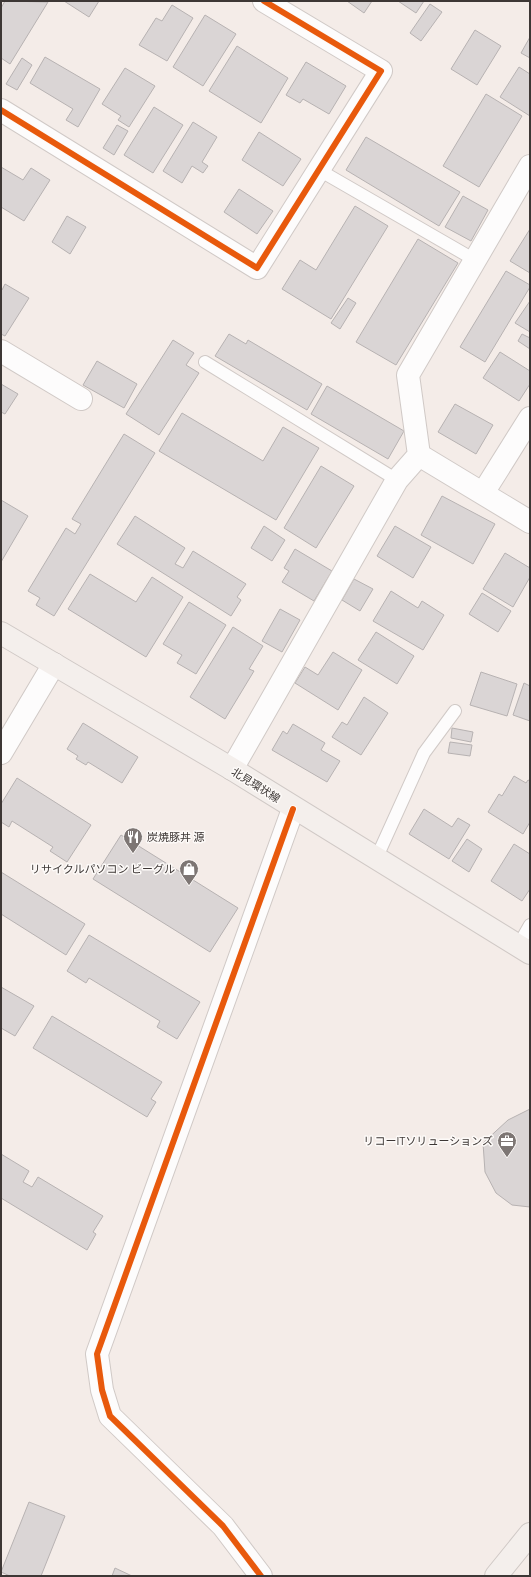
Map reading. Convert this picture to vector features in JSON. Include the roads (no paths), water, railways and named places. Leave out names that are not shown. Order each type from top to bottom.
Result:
[{"type":"main road","name":"北見環状線","points":[[1,633],[232,770],[524,950]]},
{"type":"main road","points":[[496,1576],[530,1534]]},
{"type":"street","points":[[1,110],[256,268],[381,71],[264,1]]},
{"type":"street","points":[[232,770],[397,480],[419,455],[408,375],[530,166]]},
{"type":"street","points":[[1,351],[82,399]]},
{"type":"street","points":[[483,493],[530,418]]},
{"type":"street","points":[[419,455],[530,522]]},
{"type":"street","points":[[1,753],[54,664]]},
{"type":"street","points":[[261,1576],[223,1526],[110,1416],[102,1390],[97,1354],[293,808]]},
{"type":"lane","points":[[319,170],[475,260]]},
{"type":"lane","points":[[205,362],[397,480]]},
{"type":"lane","points":[[376,859],[424,753],[455,711]]},
{"type":"lane","points":[[524,950],[530,925]]},
{"type":"place","name":"炭焼豚丼 源","points":[[133,854]]},
{"type":"place","name":"リサイクルパソコン ビーグル","points":[[189,886]]},
{"type":"place","name":"リコーITソリューションズ","points":[[507,1158]]}]
